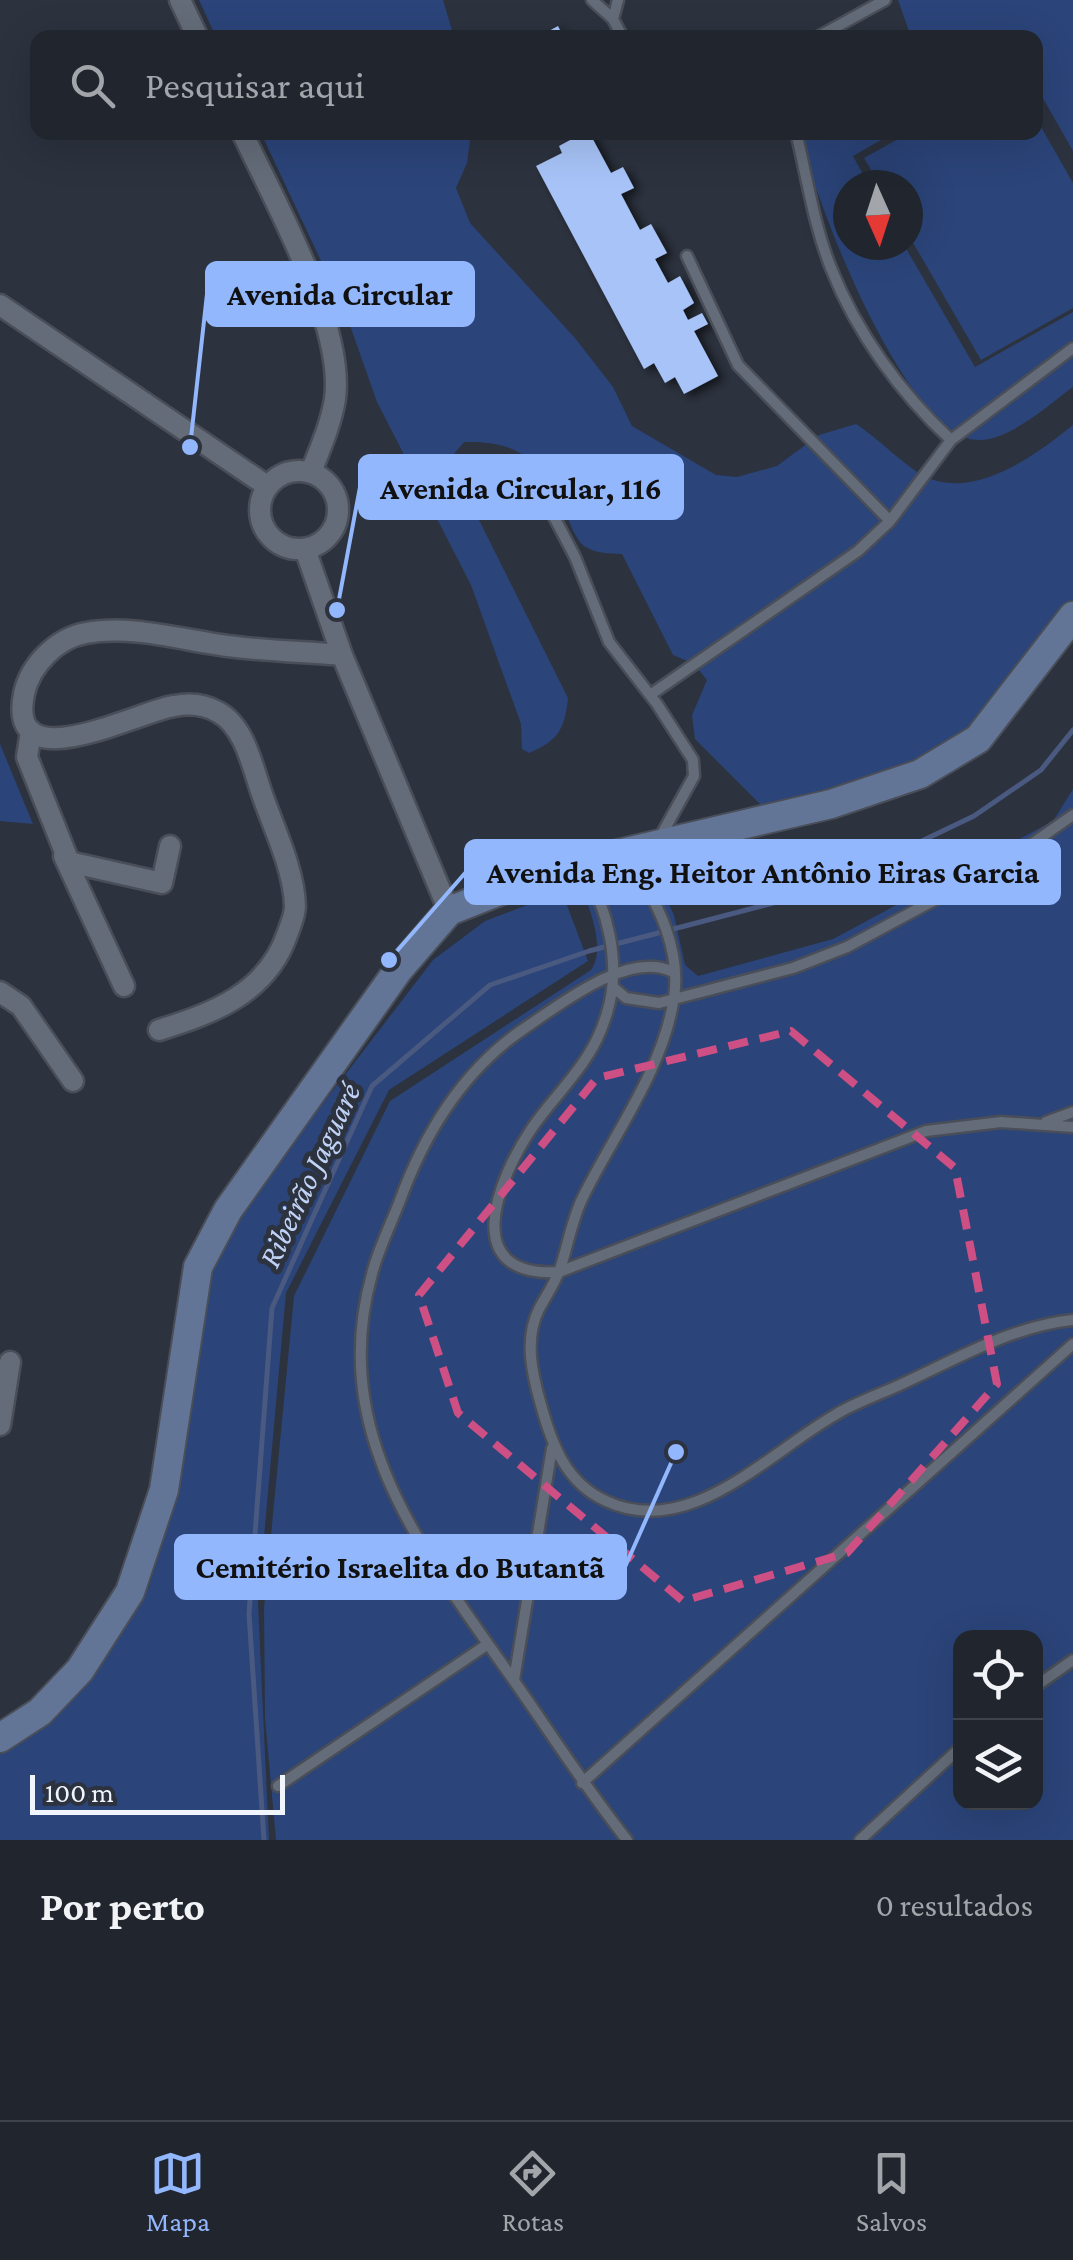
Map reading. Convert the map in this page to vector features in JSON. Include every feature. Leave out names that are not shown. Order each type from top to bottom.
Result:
[{"type":"main road","points":[[0,1738],[40,1712],[80,1670],[130,1592],[164,1490],[198,1268],[228,1210],[399,969],[449,911],[580,862],[831,804],[920,774],[978,739],[1073,616]]},
{"type":"street","points":[[180,0],[194,30]]},
{"type":"street","points":[[246,140],[320,306],[335,359],[335,399],[311,472]]},
{"type":"street","points":[[0,305],[267,486]]},
{"type":"street","points":[[286,472],[311,472],[332,487],[338,512],[328,536],[305,549],[292,548],[269,536],[259,511],[267,486],[286,472]]},
{"type":"street","points":[[305,549],[342,655],[449,911]]},
{"type":"street","points":[[124,986],[64,856],[26,757],[31,731],[23,700],[29,678],[58,645],[86,632],[136,633],[237,648],[342,655]]},
{"type":"street","points":[[31,731],[47,740],[65,739],[154,710],[188,704],[216,711],[242,739],[292,883],[295,910],[269,970],[245,994],[214,1013],[159,1030]]},
{"type":"street","points":[[64,856],[69,862],[162,883],[170,846]]},
{"type":"street","points":[[0,980],[0,992],[21,1006],[72,1081]]},
{"type":"street","points":[[0,1426],[10,1362]]},
{"type":"lane","points":[[592,0],[619,30]]},
{"type":"lane","points":[[613,20],[618,0]]},
{"type":"lane","points":[[831,30],[885,0]]},
{"type":"lane","points":[[798,140],[830,267],[858,325],[924,413],[951,440]]},
{"type":"lane","points":[[687,256],[738,365],[890,521]]},
{"type":"lane","points":[[650,695],[858,551],[890,521],[951,440],[1073,348]]},
{"type":"lane","points":[[514,1680],[552,1447],[531,1354],[532,1326],[559,1272],[580,1201],[643,1084],[674,996],[672,958],[642,849],[694,770],[650,695],[609,642],[575,557],[528,467]]},
{"type":"lane","points":[[614,987],[642,1003],[793,968],[848,947],[1009,860],[1073,816]]},
{"type":"lane","points":[[580,862],[604,916],[613,956],[614,987],[606,1016],[588,1054],[512,1160],[495,1210],[496,1242],[509,1263],[524,1270],[559,1272],[926,1131],[964,1124],[1044,1123],[1073,1127]]},
{"type":"lane","points":[[627,1840],[582,1783],[418,1546],[387,1485],[367,1411],[362,1340],[371,1275],[408,1178],[462,1084],[517,1033],[615,973],[644,964],[673,972]]},
{"type":"lane","points":[[1044,1123],[1073,1112]]},
{"type":"lane","points":[[552,1447],[592,1494],[645,1513],[682,1509],[722,1490],[839,1412],[972,1350],[1044,1323],[1073,1320]]},
{"type":"lane","points":[[582,1783],[1073,1344]]},
{"type":"lane","points":[[278,1786],[488,1644]]},
{"type":"lane","points":[[1043,1681],[1073,1660]]},
{"type":"lane","points":[[860,1840],[953,1754]]},
{"type":"highlighted area","points":[[791,1031],[955,1168],[997,1384],[847,1553],[683,1601],[458,1413],[419,1295],[597,1078]]},
{"type":"shaded area","points":[[199,0],[443,0],[452,30],[213,30]]},
{"type":"shaded area","points":[[898,0],[1073,0],[1073,151],[1043,98],[1043,30],[909,30]]},
{"type":"shaded area","points":[[1043,130],[1073,183],[1073,308],[981,360],[923,260],[923,170],[871,170],[864,158],[896,140],[1043,140]]},
{"type":"shaded area","points":[[264,140],[470,140],[467,163],[456,188],[470,223],[575,338],[613,387],[632,426],[716,475],[737,477],[777,466],[819,435],[856,424],[924,476],[963,483],[983,479],[1023,461],[1073,425],[1073,605],[971,728],[921,757],[837,790],[762,806],[695,739],[692,715],[707,680],[694,664],[673,655],[622,554],[598,552],[581,543],[548,480],[527,458],[500,445],[464,442],[453,455],[457,476],[568,698],[558,733],[529,753],[522,749],[521,724],[471,585],[377,402],[346,314]]},
{"type":"shaded area","points":[[802,140],[881,140],[853,156],[861,170],[833,170],[833,232]]},
{"type":"shaded area","points":[[844,260],[913,260],[975,367],[1073,312],[1073,387],[1005,434],[980,440],[952,430],[923,402],[867,310]]},
{"type":"shaded area","points":[[0,744],[33,824],[0,821]]},
{"type":"shaded area","points":[[1073,789],[1073,1840],[276,1840],[265,1718],[264,1608],[294,1296],[390,1101],[591,970],[597,938],[579,881],[649,863],[674,915],[685,965],[698,976],[833,939],[1053,821]]},
{"type":"shaded area","points":[[562,892],[588,961],[389,1090],[286,1293],[258,1603],[269,1840],[0,1840],[0,1727],[92,1668],[148,1589],[179,1492],[195,1305],[236,1217],[433,960],[485,921]]},
{"type":"building","points":[[570,140],[593,140],[611,173],[623,167],[634,188],[621,194],[640,230],[651,224],[667,253],[655,259],[668,283],[680,276],[694,303],[683,310],[688,320],[702,313],[708,324],[694,331],[718,376],[684,394],[675,377],[665,383],[654,363],[644,369],[536,166],[562,153],[559,146]]},
{"type":"waterway","name":"Ribeirão Jaguaré","points":[[264,1840],[249,1614],[272,1308],[372,1086],[490,985],[589,951],[815,892],[974,816],[1041,770],[1073,730]]},
{"type":"place","name":"Avenida Circular","points":[[190,447]]},
{"type":"place","name":"Avenida Circular, 116","points":[[337,610]]},
{"type":"place","name":"Avenida Eng. Heitor Antônio Eiras Garcia","points":[[389,960]]},
{"type":"place","name":"Cemitério Israelita do Butantã","points":[[676,1452]]}]
